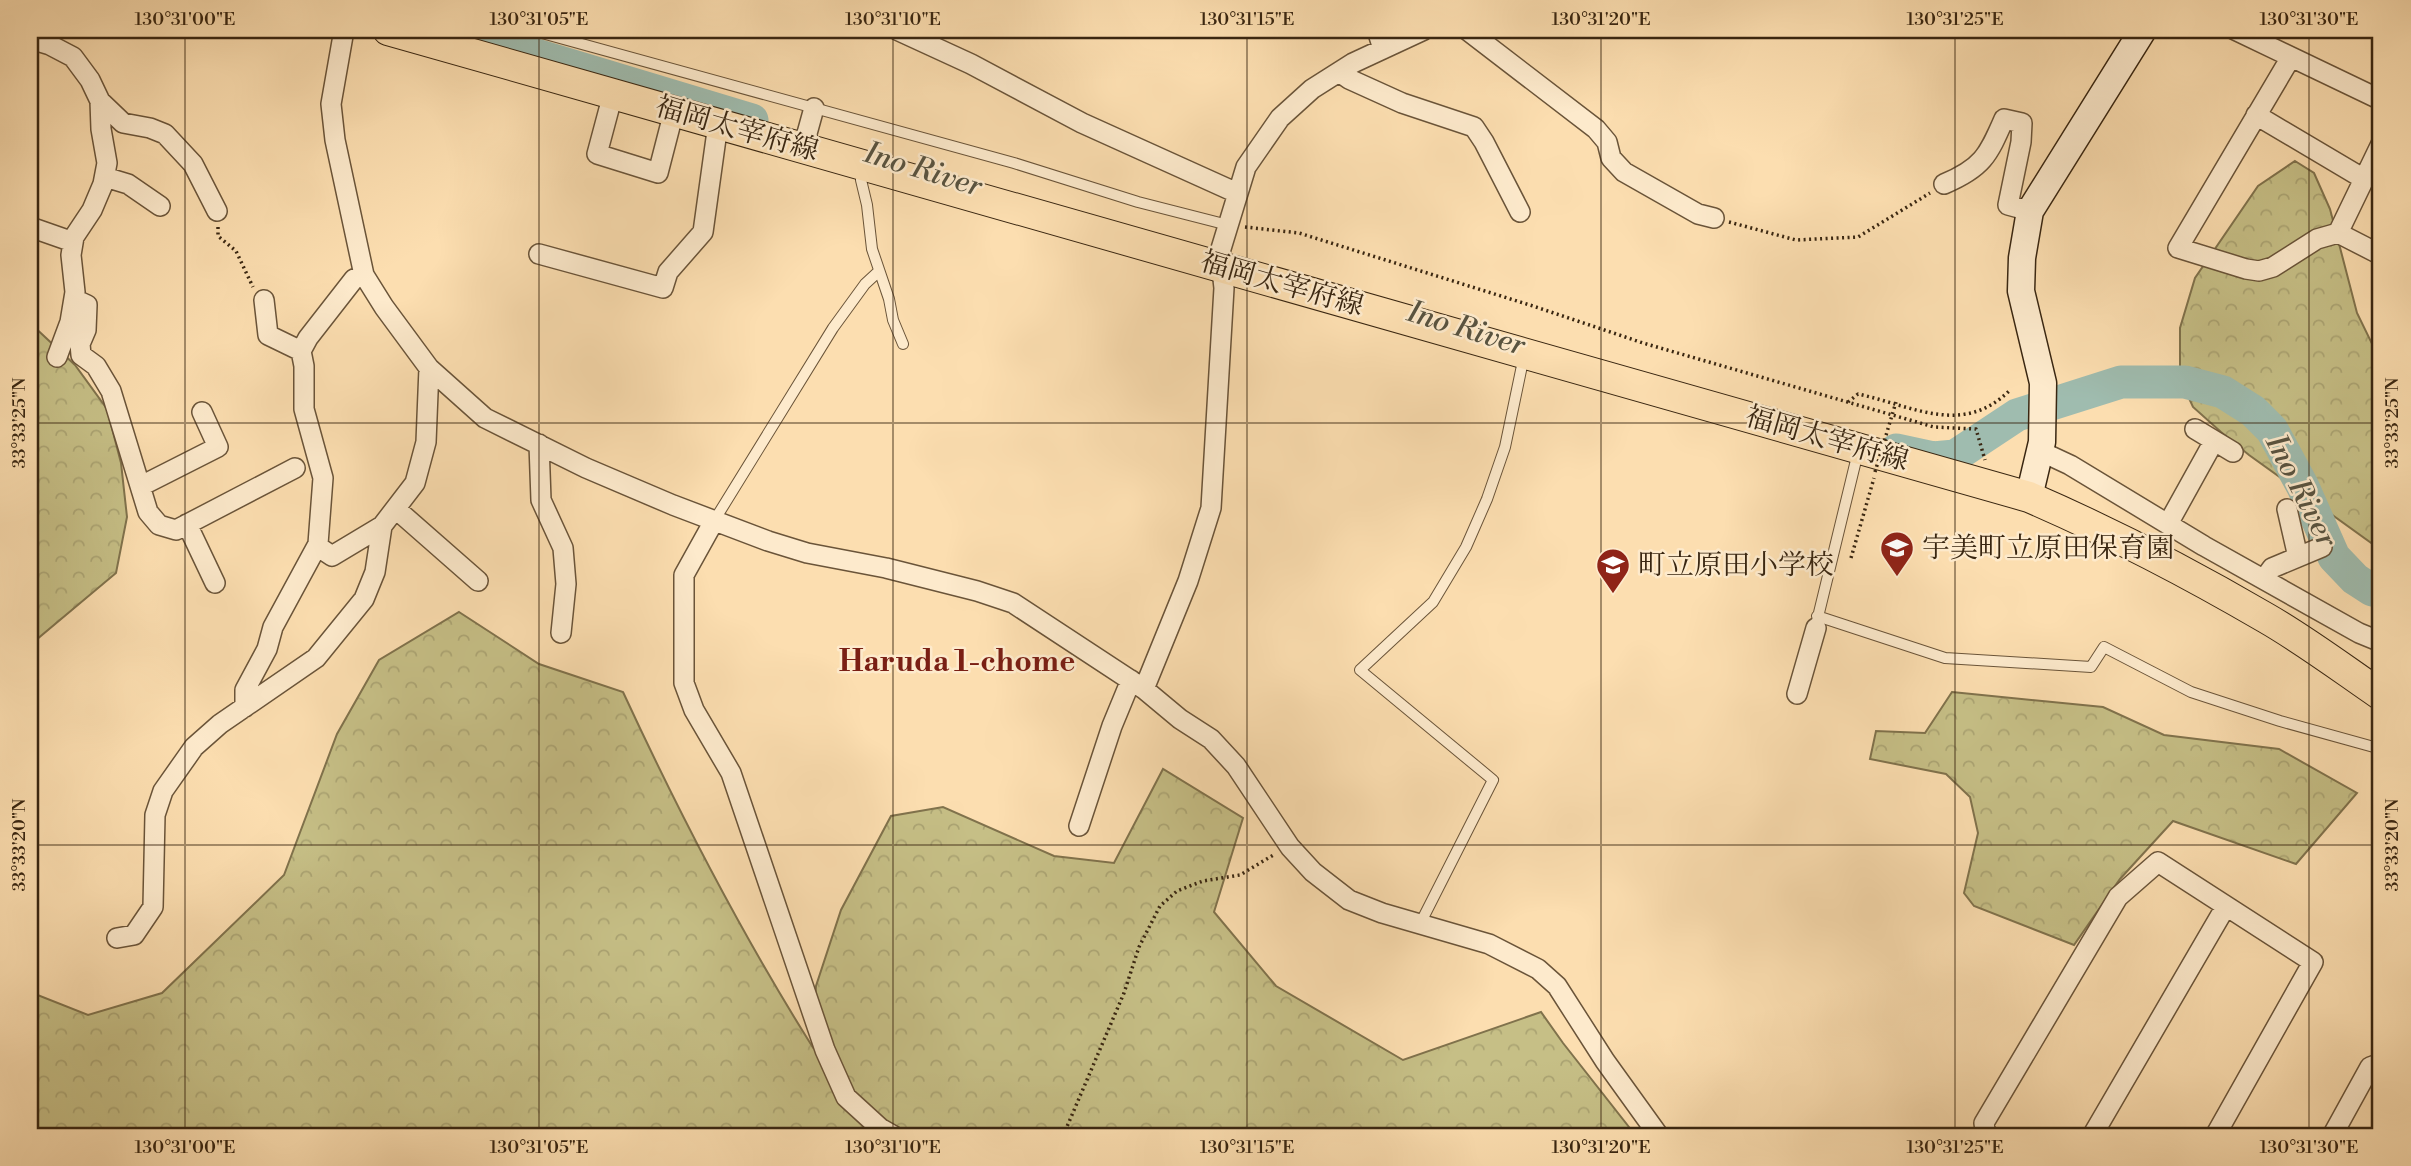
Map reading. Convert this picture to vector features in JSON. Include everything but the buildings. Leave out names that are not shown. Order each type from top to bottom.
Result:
[{"type":"main road","name":"福岡太宰府線","points":[[388,30],[718,124],[804,144],[865,166],[2029,497],[2150,554],[2267,619],[2381,695]]},
{"type":"street","points":[[344,30],[331,104],[335,140],[364,275],[429,368],[485,418],[599,473],[714,521],[807,553],[886,568],[964,587],[1013,603],[1138,685],[1210,739],[1236,766],[1290,847],[1313,872],[1349,900],[1489,944],[1509,952],[1548,977],[1557,986],[1659,1136]]},
{"type":"street","points":[[897,30],[971,64],[1082,123],[1237,193]]},
{"type":"street","points":[[1079,826],[1112,726],[1138,685],[1188,581],[1211,508],[1224,288],[1220,252],[1247,167],[1280,118],[1312,89],[1339,72],[1380,39],[1424,30]]},
{"type":"street","points":[[1467,30],[1596,129],[1607,142],[1611,158],[1624,172],[1698,214],[1714,218]]},
{"type":"street","points":[[2029,497],[2042,442],[2043,383],[2021,291],[2022,258],[2030,211],[2143,30]]},
{"type":"street","points":[[2235,30],[2381,100]]},
{"type":"street","points":[[30,39],[50,45],[73,57],[90,80],[100,101],[122,123],[165,134],[193,164],[217,211]]},
{"type":"street","points":[[2291,57],[2179,248],[2259,271],[2273,267],[2317,239],[2338,233],[2381,256]]},
{"type":"street","points":[[1339,72],[1402,103],[1474,127],[1520,212]]},
{"type":"street","points":[[613,94],[597,154],[658,173],[674,111]]},
{"type":"street","points":[[57,357],[70,322],[74,299],[71,255],[73,242],[92,210],[105,177],[107,163],[101,129],[100,101]]},
{"type":"street","points":[[804,144],[814,108]]},
{"type":"street","points":[[2256,115],[2364,179]]},
{"type":"street","points":[[1944,184],[1967,174],[1989,154],[2004,119],[2022,123],[2021,142],[2008,205],[2030,211]]},
{"type":"street","points":[[539,254],[663,288],[668,272],[703,232],[718,124]]},
{"type":"street","points":[[2338,233],[2381,144]]},
{"type":"street","points":[[105,177],[128,184],[160,206]]},
{"type":"street","points":[[33,228],[73,242]]},
{"type":"street","points":[[245,706],[245,690],[267,649],[273,627],[317,546],[323,478],[303,409],[304,366],[301,351],[354,279],[364,275]]},
{"type":"street","points":[[74,299],[87,305],[86,330],[80,344],[81,355],[96,366],[111,391],[148,512],[159,525],[176,530],[295,468]]},
{"type":"street","points":[[264,300],[268,335],[301,351]]},
{"type":"street","points":[[317,546],[332,556],[382,526],[415,483],[426,442],[429,368]]},
{"type":"street","points":[[141,485],[218,447],[202,412]]},
{"type":"street","points":[[2195,429],[2233,452]]},
{"type":"street","points":[[2168,524],[2214,441]]},
{"type":"street","points":[[539,444],[541,500],[563,548],[566,584],[561,633]]},
{"type":"street","points":[[2040,451],[2070,465],[2359,633],[2381,642]]},
{"type":"street","points":[[396,509],[478,581]]},
{"type":"street","points":[[2287,509],[2298,557]]},
{"type":"street","points":[[714,521],[684,575],[684,683],[694,710],[731,773],[825,1050],[846,1097],[880,1128],[894,1136]]},
{"type":"street","points":[[187,524],[215,583]]},
{"type":"street","points":[[117,938],[134,934],[153,907],[155,815],[163,790],[194,747],[245,706],[316,658],[364,599],[375,572],[382,526]]},
{"type":"street","points":[[2264,579],[2272,568],[2322,547]]},
{"type":"street","points":[[1797,694],[1817,622]]},
{"type":"street","points":[[1986,1136],[1984,1123],[2118,897],[2158,862],[2313,962],[2215,1136]]},
{"type":"street","points":[[2092,1136],[2226,906]]},
{"type":"street","points":[[2332,1136],[2370,1067],[2381,1063]]},
{"type":"lane","points":[[531,30],[1228,225]]},
{"type":"lane","points":[[865,166],[861,180],[872,249],[903,344]]},
{"type":"lane","points":[[714,521],[833,328],[865,284],[878,272]]},
{"type":"lane","points":[[1420,924],[1493,780],[1360,670],[1433,601],[1466,547],[1487,499],[1505,447],[1525,352]]},
{"type":"lane","points":[[1859,448],[1817,622],[1945,658],[2091,667],[2104,648],[2191,692],[2280,721],[2381,749]]},
{"type":"path","points":[[1714,218],[1796,240],[1858,237],[1944,184]]},
{"type":"path","points":[[217,211],[218,236],[236,251],[249,282],[264,300]]},
{"type":"path","points":[[1228,225],[1300,233],[1643,343],[1934,427],[1976,429],[1987,468]]},
{"type":"path","points":[[1848,402],[1858,394],[1896,402],[1938,416],[1955,415],[1979,411],[1997,404],[2010,390]]},
{"type":"path","points":[[1851,558],[1896,402]]},
{"type":"path","points":[[1063,1136],[1124,993],[1139,947],[1160,906],[1177,891],[1203,881],[1240,874],[1290,847]]},
{"type":"green space","points":[[2295,161],[2314,173],[2330,209],[2357,313],[2381,357],[2381,550],[2221,432],[2193,407],[2180,379],[2180,328],[2195,278],[2258,186]]},
{"type":"green space","points":[[30,323],[75,365],[107,409],[121,463],[127,517],[116,573],[30,645]]},
{"type":"green space","points":[[459,612],[539,664],[623,692],[712,872],[760,960],[812,1046],[816,986],[841,910],[891,816],[943,807],[1054,856],[1114,863],[1163,769],[1243,818],[1214,912],[1276,986],[1403,1060],[1541,1012],[1636,1136],[30,1136],[30,992],[88,1015],[162,993],[284,875],[337,734],[379,660]]},
{"type":"green space","points":[[1952,692],[2103,707],[2164,735],[2279,749],[2357,793],[2296,864],[2173,821],[2120,879],[2074,945],[1974,906],[1964,893],[1978,833],[1970,797],[1946,774],[1870,759],[1876,731],[1925,733]]},
{"type":"waterway","name":"Ino River","points":[[453,30],[752,120]]},
{"type":"waterway","name":"Ino River","points":[[1896,450],[1933,458],[1955,456],[2017,415],[2121,382],[2185,382],[2223,392],[2253,411],[2272,430],[2303,487],[2334,557],[2355,579],[2372,590],[2381,592]]},
{"type":"place","name":"宇美町立原田保育園","points":[[1897,578]]},
{"type":"place","name":"町立原田小学校","points":[[1613,595]]},
{"type":"district","name":"Haruda 1-chome","points":[[957,662]]}]
